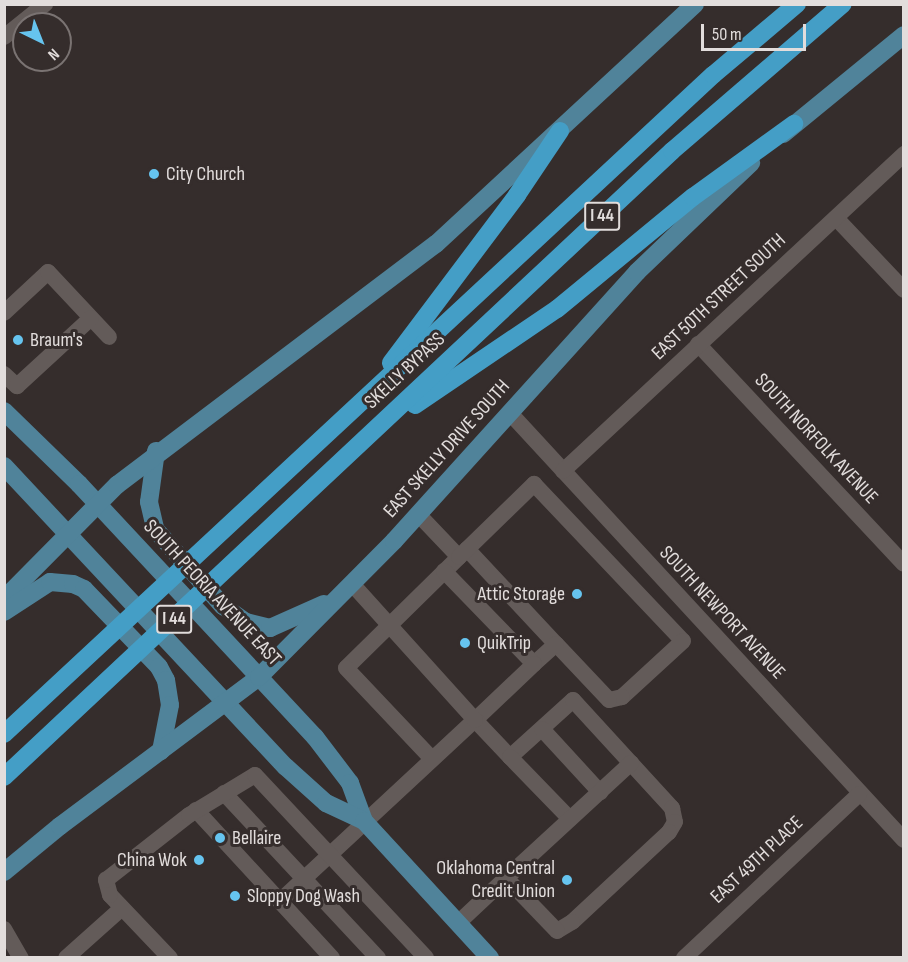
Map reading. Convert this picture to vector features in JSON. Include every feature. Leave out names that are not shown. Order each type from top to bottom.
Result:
[{"type":"highway","name":"SKELLY BYPASS","points":[[4,734],[713,75],[797,4]]},
{"type":"highway","name":"SKELLY BYPASS","points":[[4,777],[672,151],[843,4]]},
{"type":"highway","points":[[368,436],[557,309],[693,197],[794,124]]},
{"type":"highway","points":[[365,398],[517,195],[560,131]]},
{"type":"main road","points":[[4,599],[67,533],[156,452],[436,244],[696,4]]},
{"type":"main road","name":"EAST SKELLY DRIVE SOUTH","points":[[4,872],[259,677],[418,514],[637,272],[794,124],[903,34]]},
{"type":"main road","name":"SOUTH PEORIA AVENUE EAST","points":[[4,411],[97,504],[315,737],[350,783],[363,821]]},
{"type":"main road","points":[[156,452],[149,502],[155,529],[234,616],[257,627],[280,626],[339,597]]},
{"type":"main road","name":"SOUTH PEORIA AVENUE EAST","points":[[4,466],[225,704],[326,803],[363,821],[490,957]]},
{"type":"main road","points":[[4,612],[50,582],[73,584],[84,589],[159,667],[166,680],[170,705],[161,751]]},
{"type":"street","points":[[4,37],[45,4]]},
{"type":"street","name":"EAST 50TH STREET SOUTH","points":[[563,471],[903,154]]},
{"type":"street","points":[[836,218],[903,290]]},
{"type":"street","points":[[4,313],[48,272],[109,337]]},
{"type":"street","points":[[4,374],[17,386],[91,318]]},
{"type":"street","name":"SOUTH NORFOLK AVENUE","points":[[698,344],[903,564]]},
{"type":"street","name":"SOUTH NEWPORT AVENUE","points":[[510,413],[903,840]]},
{"type":"street","points":[[418,514],[463,553],[556,644],[609,700],[622,697],[684,641],[534,483],[463,553],[389,625],[346,668],[432,759]]},
{"type":"street","points":[[444,571],[534,664]]},
{"type":"street","points":[[352,584],[475,720],[570,819]]},
{"type":"street","points":[[280,901],[363,821],[556,644]]},
{"type":"street","points":[[506,878],[558,930],[572,922],[669,832],[675,822],[672,808],[573,700],[510,757]]},
{"type":"street","points":[[542,729],[600,792]]},
{"type":"street","points":[[458,923],[631,764]]},
{"type":"street","points":[[170,957],[110,895],[106,880],[196,810],[255,775],[426,957]]},
{"type":"street","points":[[225,793],[378,957]]},
{"type":"street","name":"EAST 49TH PLACE","points":[[684,957],[859,794]]},
{"type":"street","points":[[196,810],[332,957]]},
{"type":"street","points":[[66,957],[122,908]]},
{"type":"street","points":[[5,928],[21,957]]},
{"type":"place","name":"City Church","points":[[154,174]]},
{"type":"place","name":"Braum's","points":[[18,340]]},
{"type":"place","name":"Attic Storage","points":[[577,594]]},
{"type":"place","name":"QuikTrip","points":[[465,643]]},
{"type":"place","name":"Bellaire","points":[[220,838]]},
{"type":"place","name":"China Wok","points":[[199,860]]},
{"type":"place","name":"Oklahoma Central Credit Union","points":[[567,880]]},
{"type":"place","name":"Sloppy Dog Wash","points":[[235,896]]}]
